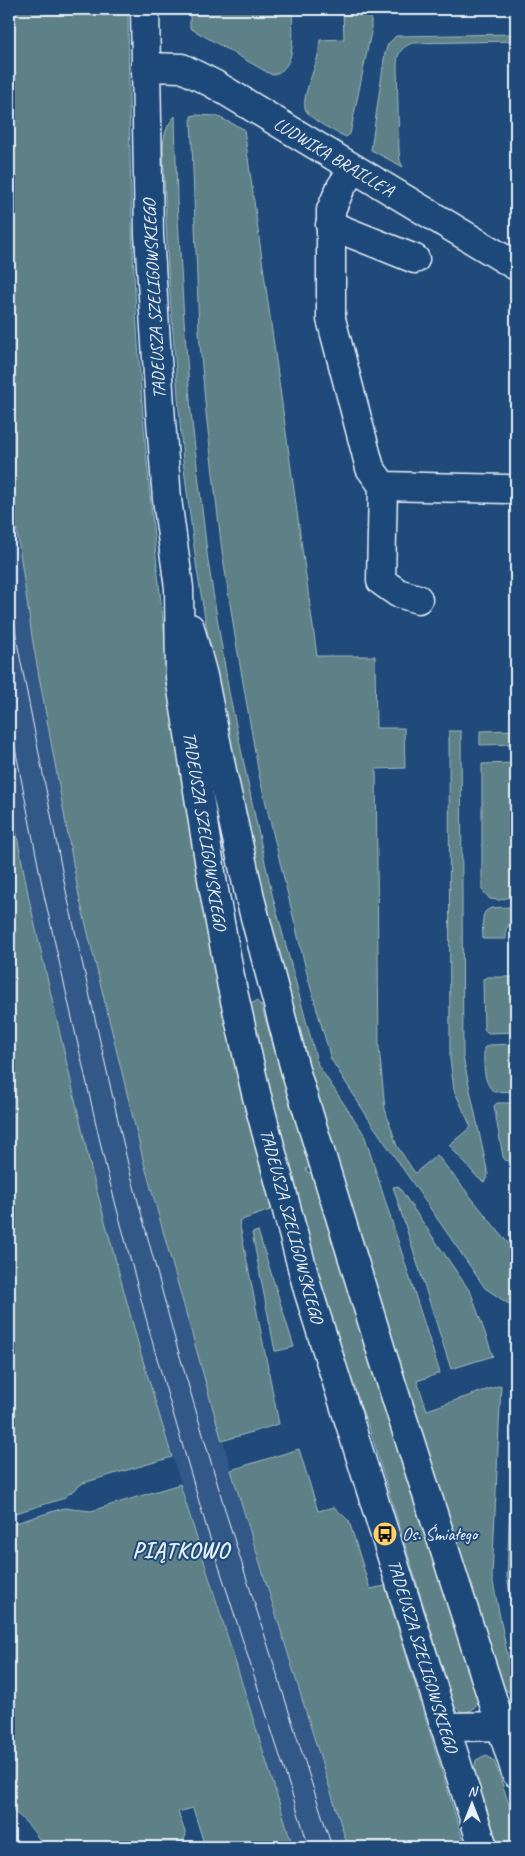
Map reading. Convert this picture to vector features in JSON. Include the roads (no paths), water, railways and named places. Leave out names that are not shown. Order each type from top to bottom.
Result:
[{"type":"street","name":"TADEUSZA SZELIGOWSKIEGO","points":[[145,9],[149,235],[157,371],[168,499],[179,588],[180,677],[213,885],[232,987],[256,1093],[308,1290],[483,1847]]},
{"type":"street","name":"LUDWIKA BRAILLE'A","points":[[146,68],[182,68],[214,84],[516,266]]},
{"type":"street","points":[[354,169],[341,187],[331,210],[332,319],[370,468],[382,486],[381,581],[398,593],[418,599]]},
{"type":"street","points":[[330,225],[415,259]]},
{"type":"street","points":[[382,486],[507,489]]},
{"type":"street","name":"TADEUSZA SZELIGOWSKIEGO","points":[[179,588],[203,676],[251,902],[296,1073],[384,1360],[509,1726],[516,1773]]},
{"type":"street","points":[[445,1727],[509,1726]]},
{"type":"tram line","points":[[9,583],[17,642],[66,891],[128,1164],[176,1343],[229,1523],[332,1847]]},
{"type":"tram line","points":[[9,717],[44,895],[106,1168],[154,1348],[207,1529],[309,1847]]},
{"type":"place","name":"Os. Śmiałego","points":[[385,1534]]},
{"type":"district","name":"PIĄTKOWO","points":[[181,1551]]}]
